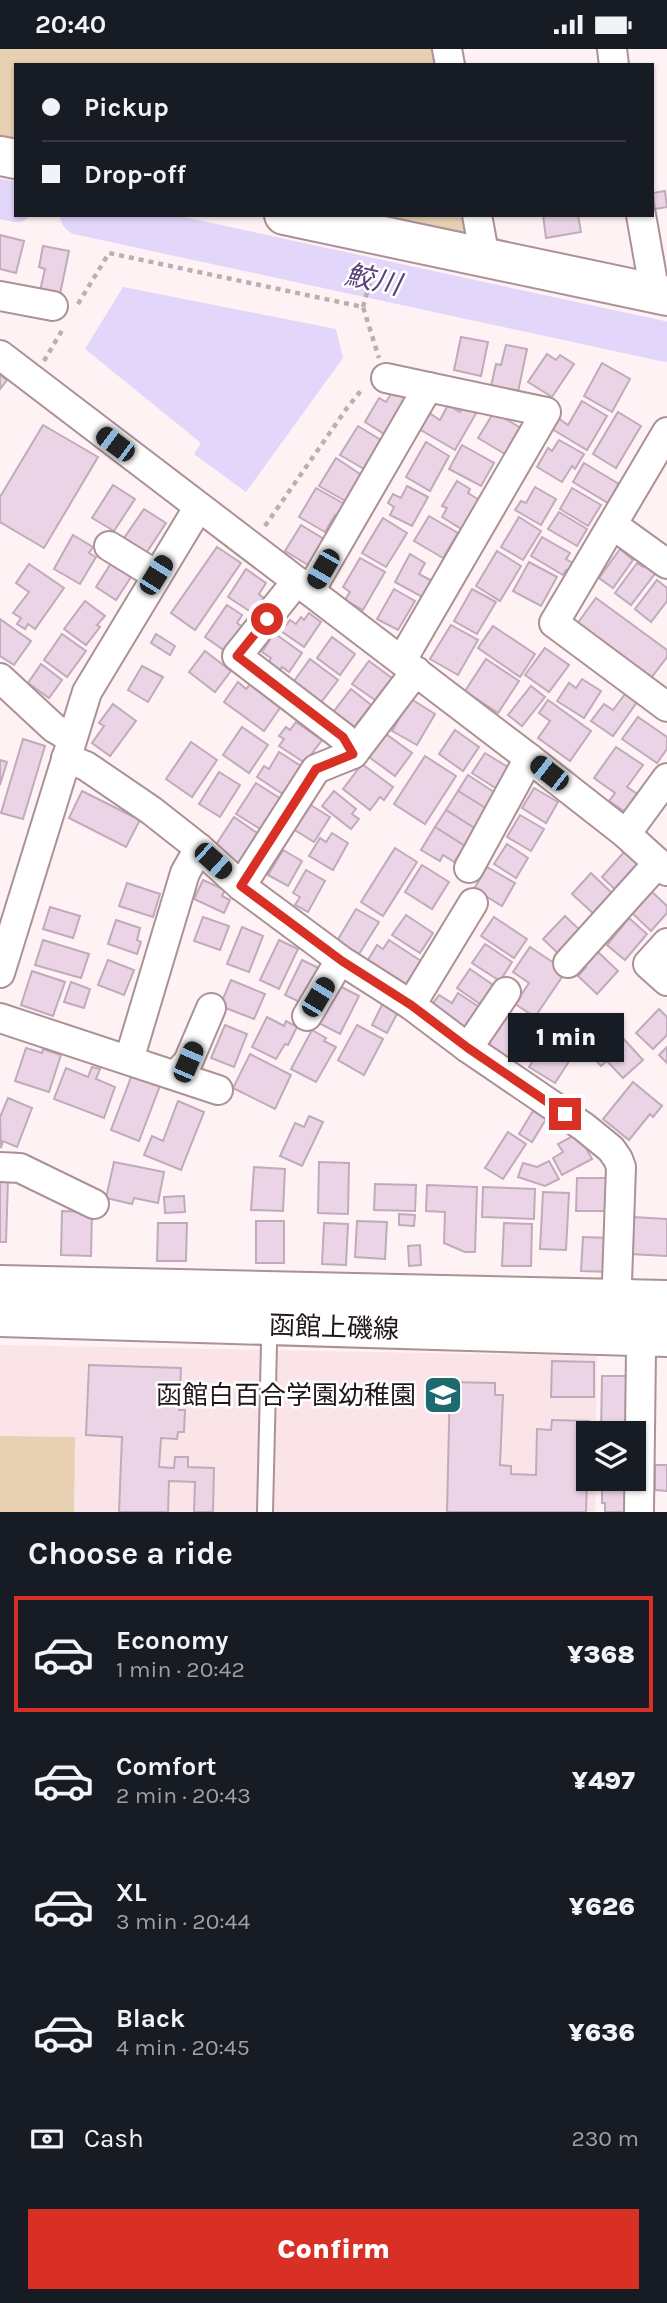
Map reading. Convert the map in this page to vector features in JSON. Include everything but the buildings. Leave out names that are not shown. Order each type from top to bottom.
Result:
[{"type":"main road","points":[[293,217],[661,295]]},
{"type":"main road","name":"函館上磯線","points":[[0,1285],[667,1300]]},
{"type":"main road","name":"函館上磯線","points":[[0,1317],[654,1344]]},
{"type":"street","points":[[477,217],[485,258]]},
{"type":"street","points":[[642,217],[661,295]]},
{"type":"street","points":[[0,296],[65,313]]},
{"type":"street","points":[[0,355],[198,508],[409,665],[626,834],[663,867],[568,964]]},
{"type":"street","points":[[241,886],[316,769],[353,754],[409,665],[546,412],[377,377]]},
{"type":"street","points":[[353,754],[343,737],[237,656],[303,587],[428,387]]},
{"type":"street","points":[[667,432],[554,623],[667,707]]},
{"type":"street","points":[[0,972],[11,893],[69,748],[87,692],[198,508]]},
{"type":"street","points":[[613,525],[667,564]]},
{"type":"street","points":[[109,547],[156,575]]},
{"type":"street","points":[[0,678],[54,728],[86,766],[152,811],[241,886],[340,960],[411,1005],[611,1149],[621,1167],[618,1282]]},
{"type":"street","points":[[470,869],[529,758]]},
{"type":"street","points":[[626,834],[667,778]]},
{"type":"street","points":[[129,1060],[185,873],[199,848]]},
{"type":"street","points":[[411,1005],[473,903]]},
{"type":"street","points":[[667,943],[648,964],[667,981]]},
{"type":"street","points":[[307,1016],[340,960]]},
{"type":"street","points":[[468,1048],[506,992]]},
{"type":"street","points":[[176,1075],[188,1062],[211,1008]]},
{"type":"street","points":[[0,1018],[218,1090]]},
{"type":"street","points":[[0,1167],[20,1168],[94,1204]]},
{"type":"street","points":[[639,1512],[654,1344]]},
{"type":"lane","points":[[265,1512],[269,1344]]},
{"type":"path","points":[[32,380],[65,313],[109,253],[363,307]]},
{"type":"path","points":[[250,547],[347,408],[377,377],[363,307],[377,257]]},
{"type":"shaded area","points":[[0,49],[432,49],[435,63],[14,63],[14,146],[0,143]]},
{"type":"shaded area","points":[[354,217],[462,217],[465,233],[458,239]]},
{"type":"shaded area","points":[[123,287],[336,329],[343,358],[246,492],[194,454],[201,443],[85,349]]},
{"type":"shaded area","points":[[0,1345],[597,1356],[596,1421],[576,1421],[576,1491],[596,1491],[595,1512],[0,1512]]},
{"type":"shaded area","points":[[0,1436],[75,1437],[74,1512],[0,1512]]},
{"type":"waterway","name":"鮫川","points":[[0,199],[14,202]]},
{"type":"waterway","name":"鮫川","points":[[89,217],[667,342]]},
{"type":"place","name":"函館白百合学園幼稚園","points":[[443,1395]]},
{"type":"route","points":[[267,619],[237,656],[343,737],[353,754],[316,769],[241,886],[342,961],[411,1005],[468,1048],[565,1114]]}]
